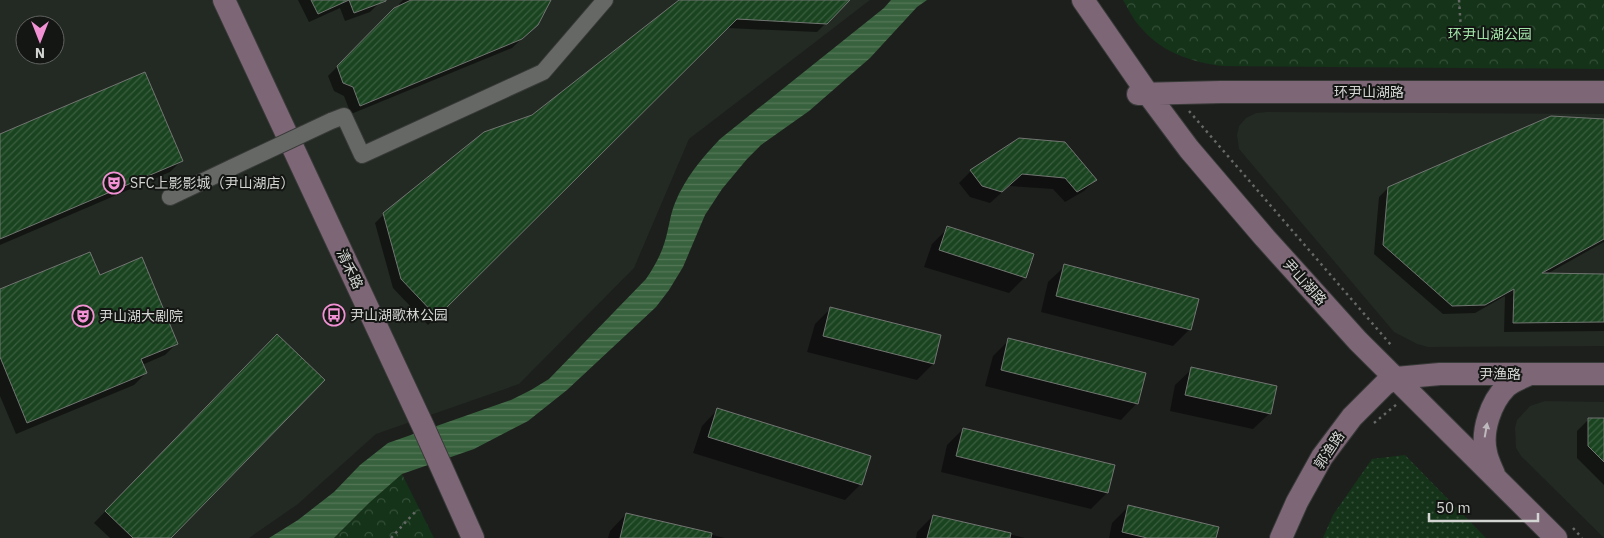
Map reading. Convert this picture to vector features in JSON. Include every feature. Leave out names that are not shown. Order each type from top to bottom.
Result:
[{"type":"street","name":"清禾路","points":[[224,0],[423,426],[473,538]]},
{"type":"street","points":[[170,197],[344,116],[362,155],[543,72],[605,0]]},
{"type":"street","name":"尹山湖路","points":[[1067,0],[1141,94],[1265,238],[1358,341],[1390,381],[1534,538]]},
{"type":"street","name":"尹山湖路","points":[[1083,0],[1141,94]]},
{"type":"street","name":"环尹山湖路","points":[[1141,94],[1604,92]]},
{"type":"street","name":"尹渔路","points":[[1390,381],[1440,374],[1604,374]]},
{"type":"street","points":[[1496,477],[1486,452],[1484,436],[1488,418],[1496,401],[1506,387],[1530,374]]},
{"type":"street","name":"尹山湖路","points":[[1390,381],[1496,477],[1562,531]]},
{"type":"street","name":"郭渔路","points":[[1281,538],[1297,502],[1322,458],[1352,416],[1390,381]]},
{"type":"path","points":[[1459,0],[1461,30]]},
{"type":"path","points":[[1174,93],[1392,348]]},
{"type":"path","points":[[391,538],[415,512]]},
{"type":"path","points":[[1562,531],[1582,538]]},
{"type":"shaded area","name":"尹山湖歌林公园","points":[[0,0],[870,0],[689,139],[634,268],[519,384],[376,434],[298,504],[249,538],[0,538]]},
{"type":"shaded area","points":[[891,0],[927,0],[917,7],[870,58],[809,111],[761,145],[747,159],[722,189],[705,215],[683,267],[656,307],[567,390],[528,421],[474,449],[402,474],[334,538],[269,538],[298,520],[334,492],[360,465],[388,443],[511,400],[549,379],[646,279],[661,251],[673,208],[679,194],[694,169],[713,146],[884,8]]},
{"type":"shaded area","points":[[1256,113],[1604,114],[1604,346],[1428,347],[1417,344],[1394,332],[1239,149],[1237,135],[1239,126],[1246,118]]},
{"type":"shaded area","points":[[1545,401],[1604,402],[1604,538],[1521,456],[1516,448],[1515,428],[1517,420],[1530,406]]},
{"type":"green space","name":"环尹山湖公园","points":[[1123,0],[1604,0],[1604,69],[1222,66],[1189,59],[1159,44],[1139,26]]},
{"type":"green space","points":[[1405,455],[1486,538],[1323,538],[1333,515],[1372,459]]},
{"type":"green space","points":[[402,474],[434,538],[334,538],[369,503]]},
{"type":"building","points":[[311,0],[349,0],[318,14]]},
{"type":"building","points":[[349,0],[386,0],[386,1],[354,13]]},
{"type":"building","points":[[411,0],[551,0],[538,25],[522,39],[360,106],[353,87],[343,83],[337,66],[394,8]]},
{"type":"building","points":[[679,0],[850,0],[827,24],[737,19],[437,317],[401,279],[383,213],[484,132],[532,115]]},
{"type":"building","points":[[145,72],[183,161],[0,239],[0,134]]},
{"type":"building","points":[[1551,116],[1604,119],[1604,239],[1542,273],[1604,274],[1604,322],[1513,323],[1514,289],[1485,305],[1452,306],[1383,245],[1388,187]]},
{"type":"building","points":[[1019,138],[1065,142],[1097,180],[1077,192],[1065,178],[1022,174],[1002,192],[982,186],[970,170]]},
{"type":"building","points":[[947,226],[1034,254],[1026,278],[939,250]]},
{"type":"building","name":"尹山湖大剧院","points":[[90,252],[100,275],[142,257],[178,344],[141,359],[147,373],[27,423],[0,357],[0,289]]},
{"type":"building","points":[[1064,264],[1199,299],[1191,330],[1056,296]]},
{"type":"building","points":[[830,307],[941,335],[934,364],[823,336]]},
{"type":"building","points":[[277,334],[325,380],[171,538],[133,538],[105,511]]},
{"type":"building","points":[[1008,338],[1146,373],[1138,404],[1001,370]]},
{"type":"building","points":[[1191,367],[1277,386],[1271,414],[1185,395]]},
{"type":"building","points":[[717,408],[871,456],[862,485],[708,437]]},
{"type":"building","points":[[1588,418],[1604,418],[1604,462],[1588,446]]},
{"type":"building","points":[[963,428],[1115,465],[1108,493],[956,456]]},
{"type":"building","points":[[1128,505],[1219,527],[1216,538],[1147,538],[1122,532]]},
{"type":"building","points":[[626,513],[712,533],[711,538],[620,538]]},
{"type":"building","points":[[933,515],[1011,533],[1010,538],[927,538]]},
{"type":"place","name":"SFC上影影城（尹山湖店）","points":[[114,183]]},
{"type":"place","name":"尹山湖歌林公园","points":[[334,315]]},
{"type":"place","name":"尹山湖大剧院","points":[[83,316]]}]
